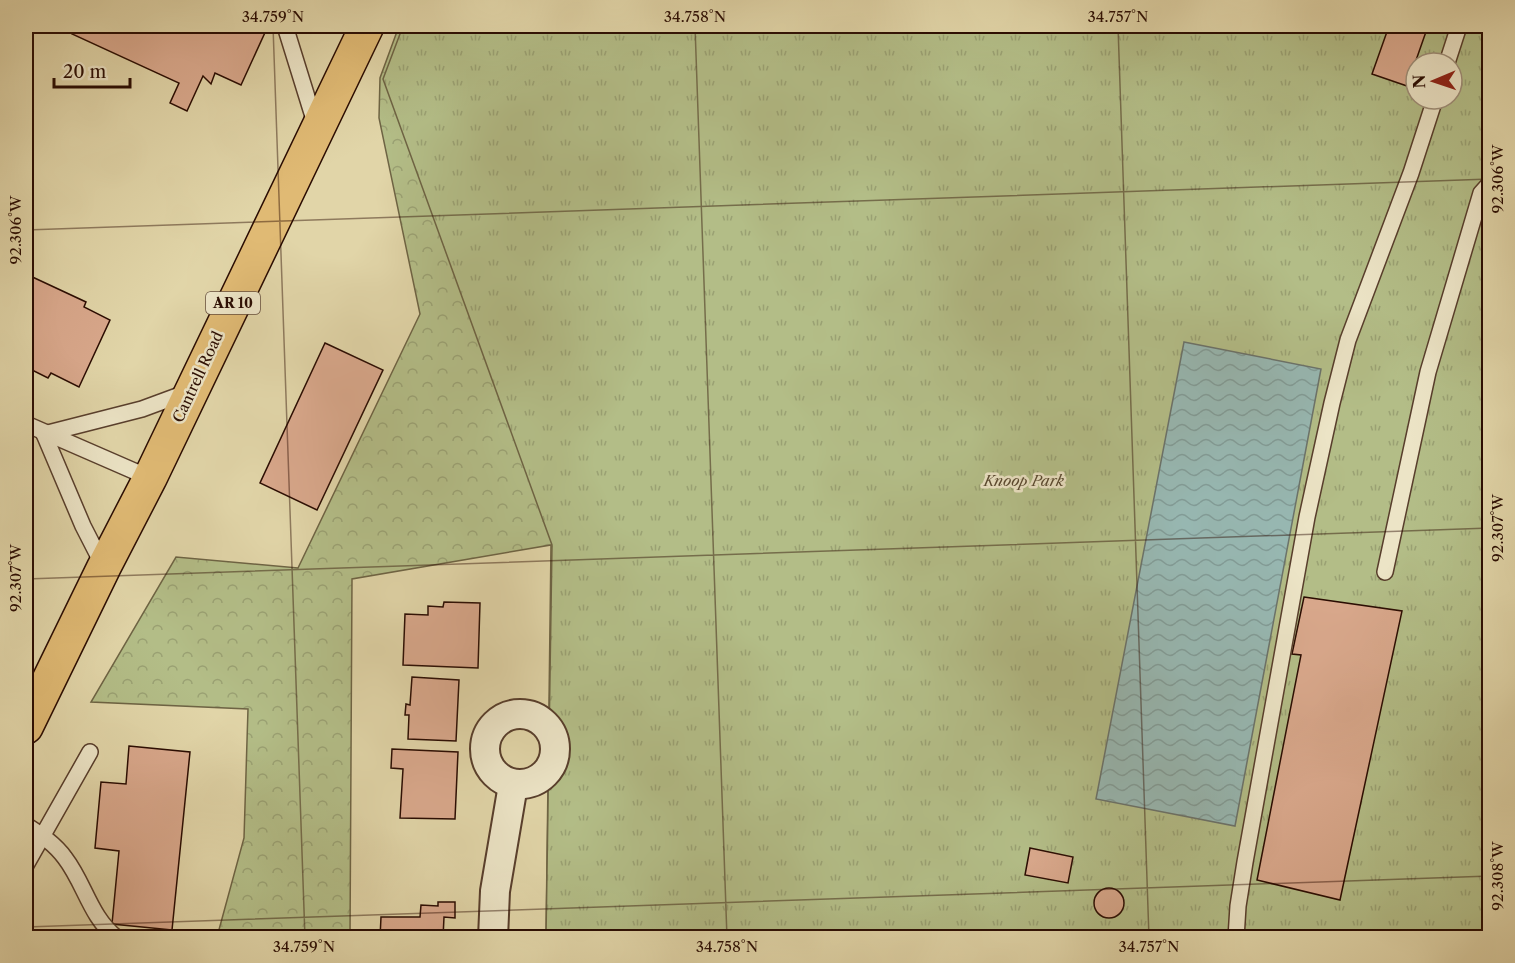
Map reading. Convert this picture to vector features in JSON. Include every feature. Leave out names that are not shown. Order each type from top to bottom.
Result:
[{"type":"main road","name":"Cantrell Road","points":[[26,727],[150,478],[367,26]]},
{"type":"street","points":[[493,938],[495,891],[513,785]]},
{"type":"lane","points":[[285,26],[290,36],[317,129]]},
{"type":"lane","points":[[1451,51],[1459,26]]},
{"type":"lane","points":[[1236,938],[1245,862],[1305,528],[1332,403],[1348,340],[1411,173],[1431,111]]},
{"type":"lane","points":[[1385,572],[1428,372],[1481,193],[1490,183]]},
{"type":"lane","points":[[44,434],[142,409],[190,391]]},
{"type":"lane","points":[[26,424],[44,434],[150,478]]},
{"type":"lane","points":[[44,434],[83,526],[104,567]]},
{"type":"lane","points":[[26,865],[90,752]]},
{"type":"lane","points":[[26,825],[42,835],[65,857],[95,914],[106,929],[117,938]]},
{"type":"green space","points":[[399,26],[1088,26],[546,937],[551,545],[352,579],[350,937],[217,937],[244,838],[248,709],[91,702],[176,557],[298,568],[420,314],[379,118],[380,78]]},
{"type":"green space","name":"Knoop Park","points":[[403,26],[1489,26],[1489,937],[546,937],[552,545],[383,79]]},
{"type":"water","points":[[1184,342],[1321,369],[1235,826],[1096,799]]},
{"type":"building","points":[[76,26],[268,26],[241,85],[215,73],[211,84],[203,76],[187,111],[170,103],[179,83],[72,34]]},
{"type":"building","points":[[1389,26],[1428,26],[1419,51],[1404,51],[1404,85],[1372,74]]},
{"type":"building","points":[[26,274],[86,302],[84,307],[110,320],[79,387],[51,373],[48,378],[26,367]]},
{"type":"building","points":[[325,343],[383,370],[317,510],[260,483]]},
{"type":"building","points":[[1304,597],[1402,611],[1340,900],[1257,880],[1301,655],[1292,654]]},
{"type":"building","points":[[444,602],[480,603],[478,668],[403,665],[405,614],[428,615],[428,606],[443,607]]},
{"type":"building","points":[[412,677],[459,680],[456,741],[408,739],[409,715],[405,715],[406,704],[410,705]]},
{"type":"building","points":[[129,746],[190,752],[172,930],[112,924],[119,851],[95,848],[101,782],[126,784]]},
{"type":"building","points":[[392,749],[458,752],[455,819],[400,818],[403,769],[391,768]]},
{"type":"building","points":[[1030,848],[1073,857],[1068,883],[1025,875]]},
{"type":"building","points":[[1109,888],[1120,892],[1124,903],[1120,914],[1109,918],[1098,914],[1094,903],[1098,892]]},
{"type":"building","points":[[438,902],[455,902],[455,918],[444,917],[443,938],[380,938],[381,917],[420,917],[421,905],[438,906]]}]
